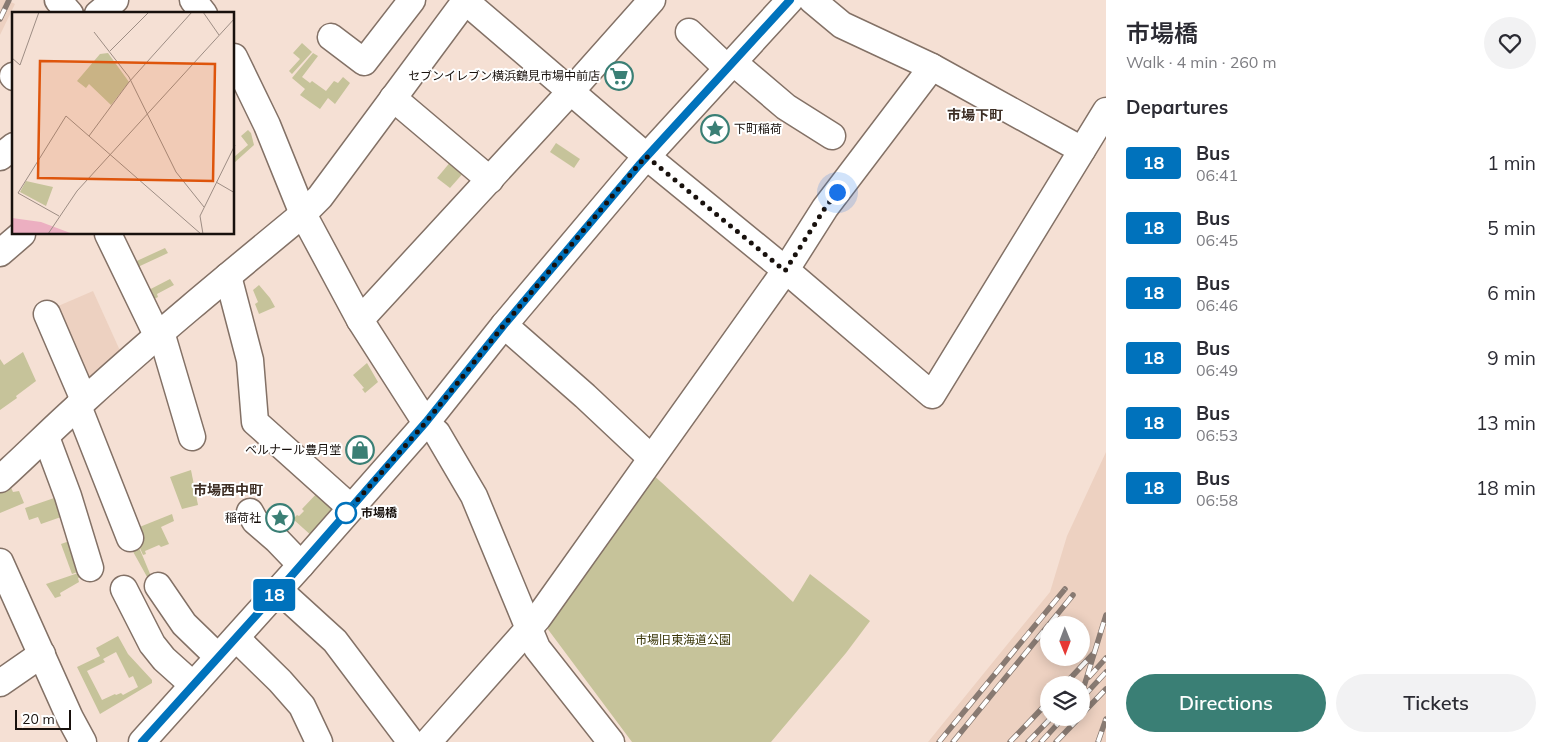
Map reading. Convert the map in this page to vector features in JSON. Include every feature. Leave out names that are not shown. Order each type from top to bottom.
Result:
[{"type":"street","points":[[58,0],[68,12]]},
{"type":"street","points":[[100,12],[115,0]]},
{"type":"street","points":[[331,37],[364,62],[412,0]]},
{"type":"street","points":[[0,479],[159,333],[320,198],[465,0],[646,156],[932,395],[1106,111]]},
{"type":"street","points":[[360,320],[490,180],[652,0]]},
{"type":"street","points":[[142,742],[279,590],[426,422],[504,325],[646,156],[790,0]]},
{"type":"street","points":[[812,0],[842,25],[932,67],[1082,150]]},
{"type":"street","points":[[689,32],[786,107],[832,136]]},
{"type":"street","points":[[235,58],[267,125],[303,214],[360,320],[426,422],[437,433],[474,496],[537,648],[611,742]]},
{"type":"street","points":[[428,742],[529,629],[785,271],[825,208],[932,67]]},
{"type":"street","points":[[393,98],[490,180]]},
{"type":"street","points":[[0,157],[12,148]]},
{"type":"street","points":[[109,235],[159,333],[192,437]]},
{"type":"street","points":[[228,276],[250,360],[255,422],[351,508]]},
{"type":"street","points":[[47,314],[130,538]]},
{"type":"street","points":[[504,325],[585,396],[651,458]]},
{"type":"street","points":[[46,437],[68,496],[90,568]]},
{"type":"street","points":[[250,512],[255,521],[301,565]]},
{"type":"street","points":[[0,562],[70,718],[83,742]]},
{"type":"street","points":[[158,586],[184,624],[218,657]]},
{"type":"street","points":[[124,589],[152,644],[164,659],[193,685]]},
{"type":"street","points":[[279,590],[334,641],[411,742]]},
{"type":"street","points":[[236,638],[280,681],[302,706],[319,742]]},
{"type":"street","points":[[0,683],[42,654]]},
{"type":"shaded area","points":[[0,0],[7,0],[15,4],[0,35]]},
{"type":"shaded area","points":[[93,291],[122,355],[84,391],[49,310]]},
{"type":"shaded area","points":[[1106,452],[1106,742],[928,742],[1050,592],[1067,536]]},
{"type":"green space","points":[[302,43],[312,52],[292,74],[289,71],[300,59],[293,53]]},
{"type":"green space","points":[[313,53],[318,56],[302,77],[310,83],[312,81],[326,91],[334,81],[338,83],[343,77],[350,83],[335,104],[328,98],[320,109],[300,95],[305,89],[292,78]]},
{"type":"green space","points":[[248,130],[251,133],[254,145],[235,162],[235,156],[248,145],[241,136]]},
{"type":"green space","points":[[556,143],[580,159],[574,168],[550,152]]},
{"type":"green space","points":[[452,160],[465,171],[450,188],[437,178]]},
{"type":"green space","points":[[165,248],[168,253],[140,266],[140,268],[132,272],[128,265]]},
{"type":"green space","points":[[170,279],[174,285],[157,294],[158,297],[146,303],[141,294]]},
{"type":"green space","points":[[259,285],[275,307],[259,314],[255,304],[258,302],[253,290]]},
{"type":"green space","points":[[23,352],[36,381],[0,410],[0,359],[4,365]]},
{"type":"green space","points":[[367,363],[378,382],[365,393],[362,389],[364,388],[353,375]]},
{"type":"green space","points":[[191,470],[198,505],[182,509],[170,477]]},
{"type":"green space","name":"市場旧東海道公園","points":[[650,472],[793,602],[810,574],[870,621],[846,653],[771,742],[632,742],[541,620]]},
{"type":"green space","points":[[9,483],[13,492],[19,491],[24,503],[0,513],[0,489]]},
{"type":"green space","points":[[320,490],[340,508],[313,537],[293,519],[304,511],[302,509]]},
{"type":"green space","points":[[63,495],[61,517],[41,524],[38,517],[29,520],[25,508]]},
{"type":"green space","points":[[172,514],[174,521],[161,527],[169,544],[161,547],[159,545],[145,551],[146,554],[143,555],[132,530]]},
{"type":"green space","points":[[75,539],[86,569],[72,574],[61,544]]},
{"type":"green space","points":[[121,544],[138,545],[158,593],[156,593],[131,548],[125,551]]},
{"type":"green space","points":[[84,571],[86,575],[78,578],[79,582],[60,593],[61,596],[55,598],[46,584]]},
{"type":"green space","points":[[118,636],[128,654],[152,680],[152,683],[100,714],[77,667],[100,656],[96,648]],"holes":[[[116,652],[129,678],[133,676],[138,687],[123,695],[121,693],[115,694],[102,700],[87,671],[105,662],[103,659]]]},
{"type":"railway","points":[[0,19],[9,0]]},
{"type":"railway","points":[[939,742],[1065,589]]},
{"type":"railway","points":[[953,742],[1073,595]]},
{"type":"railway","points":[[1087,676],[1106,615]]},
{"type":"railway","points":[[1072,676],[1093,654]]},
{"type":"railway","points":[[1090,676],[1106,658]]},
{"type":"railway","points":[[1090,689],[1106,672]]},
{"type":"railway","points":[[1090,706],[1106,689]]},
{"type":"railway","points":[[1010,742],[1040,710]]},
{"type":"railway","points":[[1098,742],[1106,719]]},
{"type":"railway","points":[[1028,742],[1043,726]]},
{"type":"railway","points":[[1041,742],[1056,726]]},
{"type":"railway","points":[[1056,742],[1071,726]]},
{"type":"bus line","name":"18","points":[[142,742],[279,590],[426,422],[504,325],[639,165],[790,0]]},
{"type":"place","name":"セブンイレブン横浜鶴見市場中前店","points":[[619,76]]},
{"type":"place","name":"下町稲荷","points":[[715,129]]},
{"type":"place","name":"ベルナール豊月堂","points":[[360,450]]},
{"type":"place","name":"市場橋","points":[[346,513]]},
{"type":"place","name":"稲荷社","points":[[280,518]]},
{"type":"district","name":"市場下町","points":[[975,115]]},
{"type":"district","name":"市場西中町","points":[[228,490]]},
{"type":"route","points":[[346,513],[426,422],[504,325],[646,156],[785,271],[837,192]]}]
